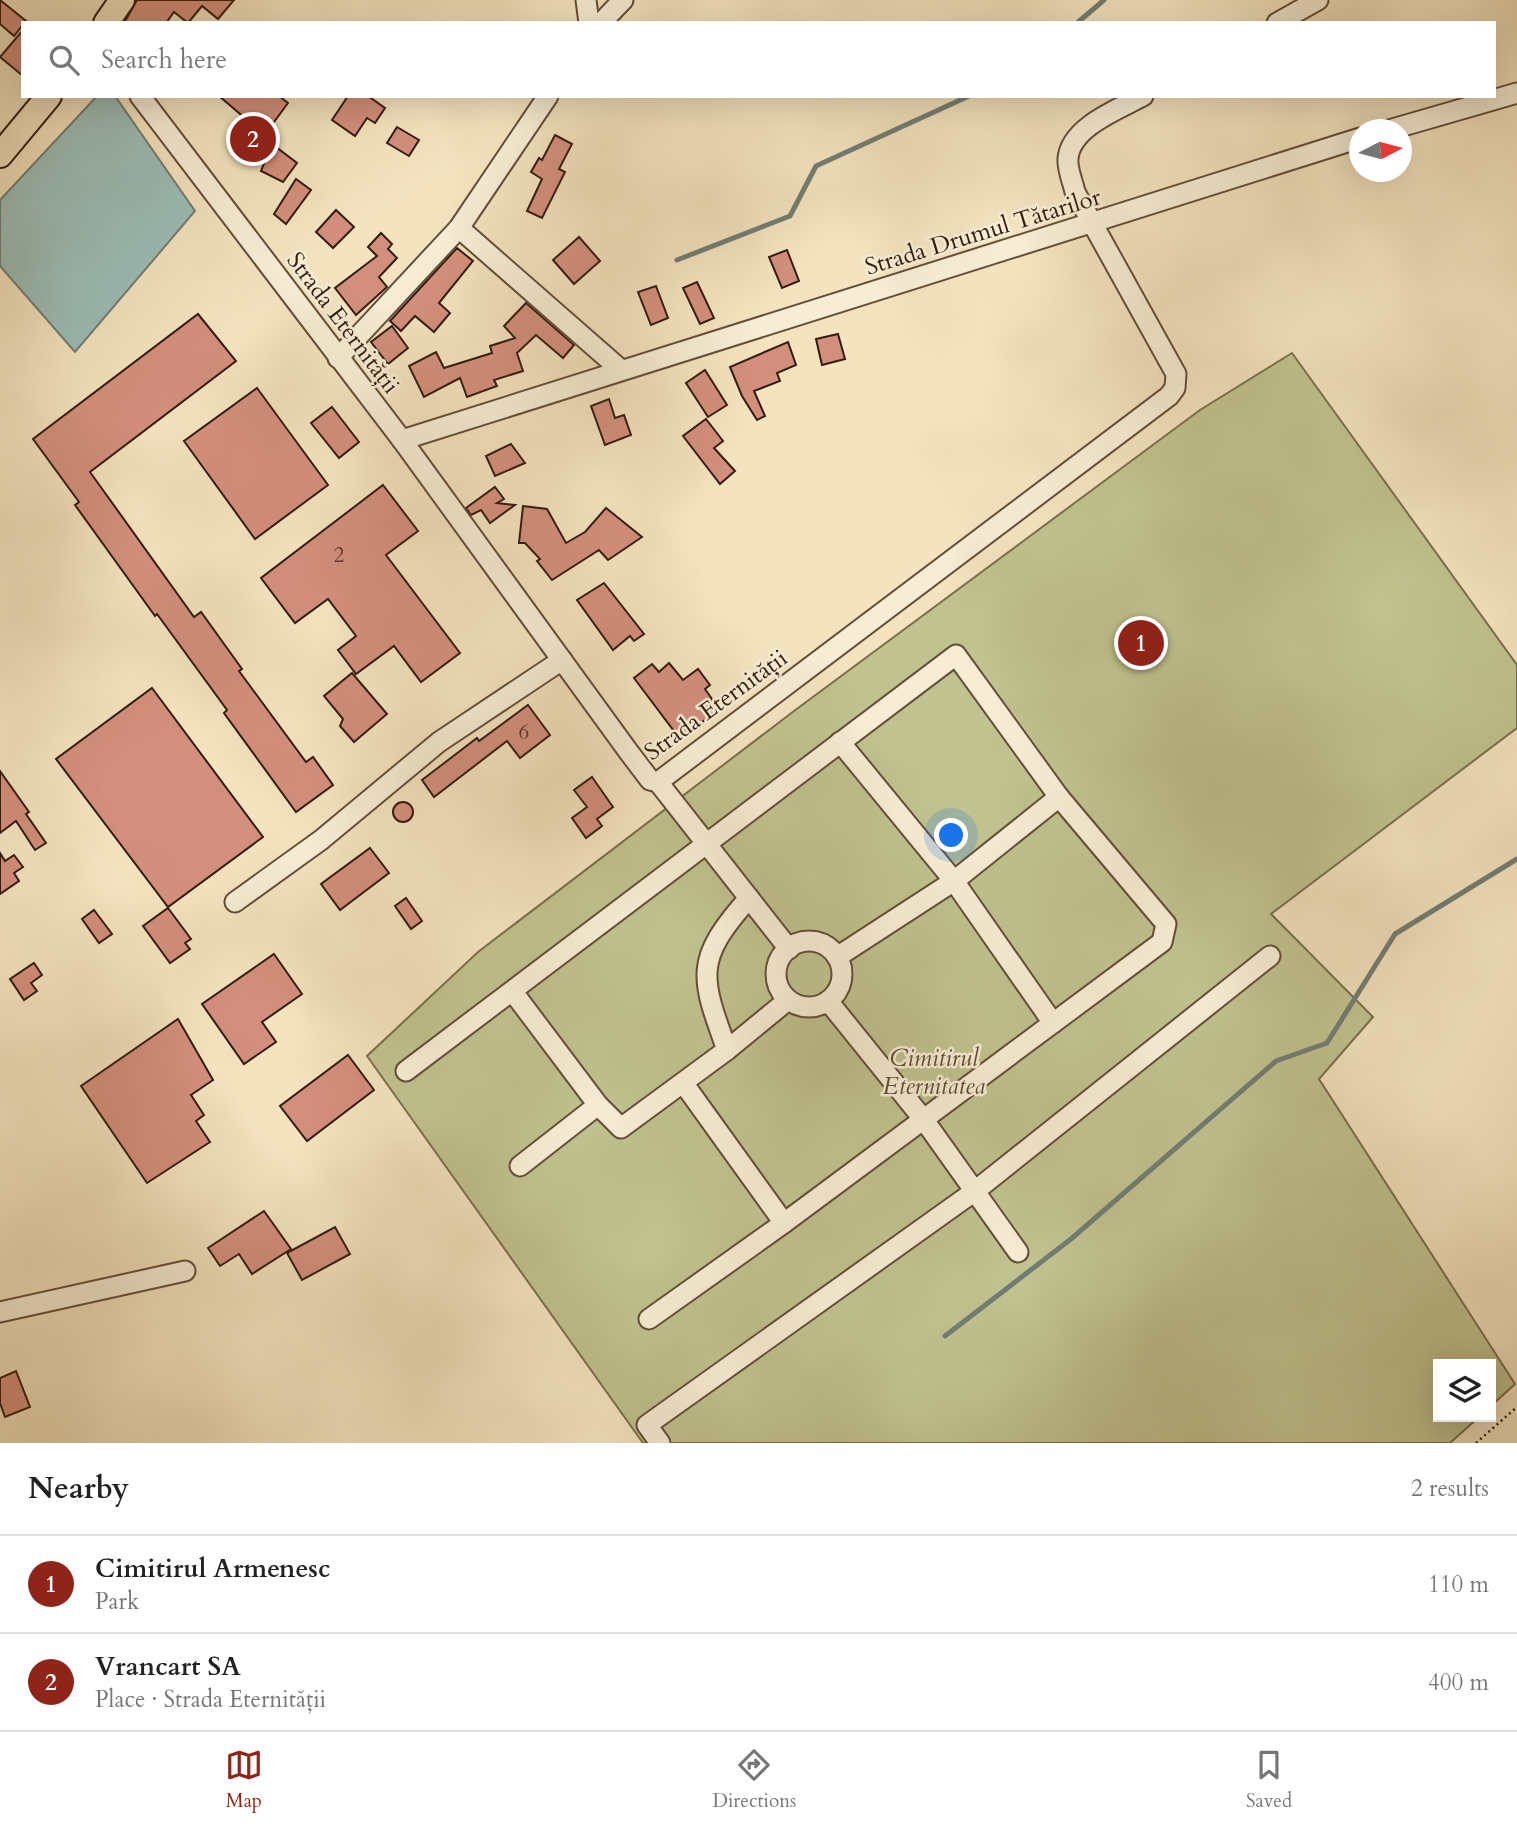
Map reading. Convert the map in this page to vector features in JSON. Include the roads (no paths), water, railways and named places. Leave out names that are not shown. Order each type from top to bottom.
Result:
[{"type":"main road","points":[[107,21],[122,0]]},
{"type":"main road","points":[[0,155],[47,98]]},
{"type":"street","points":[[586,0],[589,21]]},
{"type":"street","points":[[603,21],[623,0]]},
{"type":"street","points":[[1281,21],[1318,0]]},
{"type":"street","points":[[1412,123],[1517,93]]},
{"type":"street","name":"Strada Eternității","points":[[142,98],[402,440],[650,780],[658,782],[1169,396],[1175,388],[1176,373],[1075,192],[1067,161],[1070,146],[1097,121],[1139,98]]},
{"type":"street","points":[[338,358],[459,228],[547,98]]},
{"type":"street","name":"Strada Drumul Tătarilor","points":[[402,440],[1092,225],[1349,142]]},
{"type":"street","points":[[459,228],[621,370]]},
{"type":"street","points":[[406,1071],[957,655],[1059,797],[1166,924],[1163,942],[784,1223],[649,1319]]},
{"type":"street","points":[[235,902],[321,840],[439,742],[562,660]]},
{"type":"street","points":[[840,742],[954,881],[1053,1023]]},
{"type":"street","points":[[658,782],[789,949]]},
{"type":"street","points":[[837,957],[954,881],[1059,797]]},
{"type":"street","points":[[727,1050],[706,993],[710,947],[749,898]]},
{"type":"street","points":[[803,941],[814,941],[825,945],[837,957],[842,972],[841,983],[828,1001],[808,1007],[788,1000],[777,982],[776,971],[779,961],[789,949],[803,941]]},
{"type":"street","points":[[660,1443],[647,1425],[975,1191],[1270,956]]},
{"type":"street","points":[[513,992],[597,1105],[621,1128],[684,1084],[788,1000]]},
{"type":"street","points":[[828,1001],[924,1120],[1018,1252]]},
{"type":"street","points":[[684,1084],[784,1223]]},
{"type":"street","points":[[520,1166],[597,1105]]},
{"type":"street","points":[[0,1312],[185,1271]]},
{"type":"water","points":[[95,98],[116,98],[195,211],[75,352],[0,266],[0,200]]},
{"type":"waterway","points":[[1079,21],[1104,0]]},
{"type":"waterway","points":[[677,260],[790,216],[816,166],[965,98]]},
{"type":"waterway","points":[[945,1336],[1071,1239],[1276,1061],[1327,1043],[1395,934],[1517,859]]},
{"type":"place","name":"Vrancart SA","points":[[253,139]]},
{"type":"place","name":"Cimitirul Armenesc","points":[[1141,643]]},
{"type":"park label","name":"Cimitirul Eternitatea","points":[[934,1072]]}]
